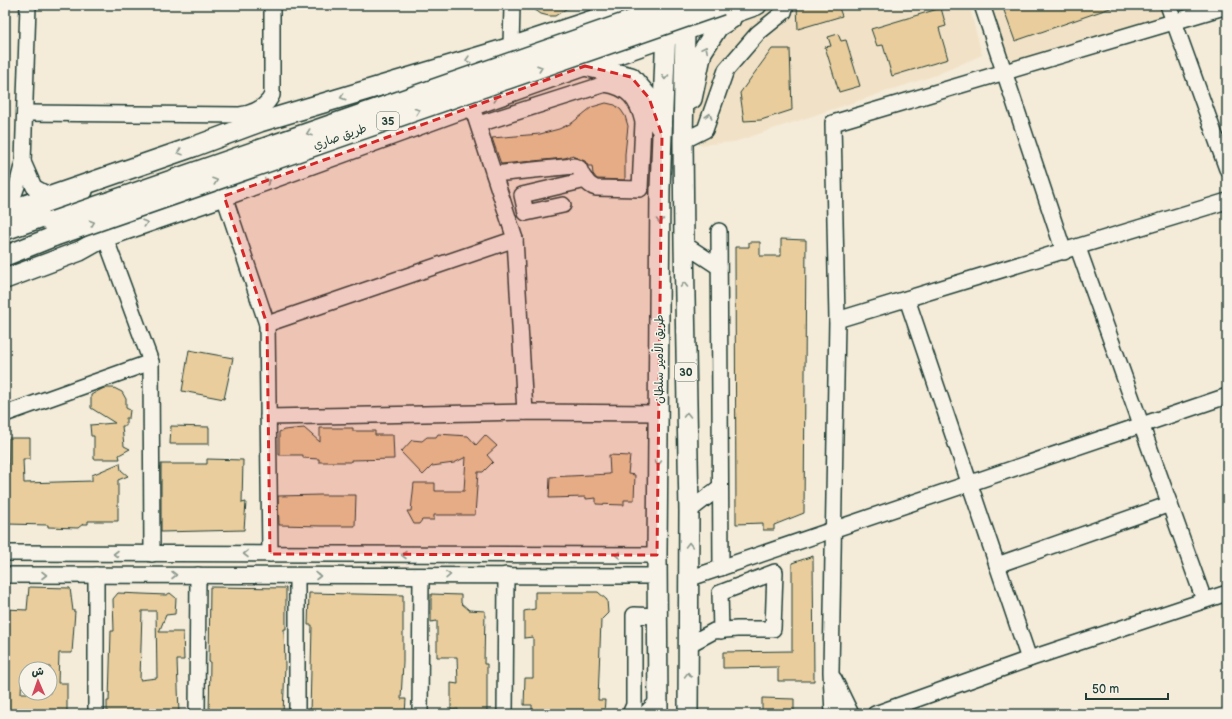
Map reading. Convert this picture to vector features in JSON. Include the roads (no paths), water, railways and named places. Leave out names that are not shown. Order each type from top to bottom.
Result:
[{"type":"main road","points":[[570,29],[610,5]]},
{"type":"main road","points":[[6,212],[260,122],[512,47],[570,29],[638,5]]},
{"type":"main road","name":"طريق الأمير سلطان","points":[[658,702],[657,555],[660,189],[666,38],[665,5]]},
{"type":"main road","name":"طريق صاري","points":[[5,256],[53,229],[676,5]]},
{"type":"main road","name":"30","points":[[686,5],[683,141],[689,511],[688,714]]},
{"type":"main road","name":"طريق صاري","points":[[5,236],[53,229],[721,5]]},
{"type":"main road","points":[[5,265],[105,236],[224,196],[752,7]]},
{"type":"main road","points":[[683,141],[702,52],[718,27],[752,7]]},
{"type":"main road","points":[[570,29],[628,19],[635,20],[639,26],[639,35],[635,39],[585,66]]},
{"type":"main road","points":[[585,66],[631,76],[649,98],[662,135]]},
{"type":"main road","points":[[5,230],[51,214],[98,180]]},
{"type":"main road","points":[[5,279],[80,251],[105,236]]},
{"type":"street","points":[[6,212],[17,186],[23,162],[28,5]]},
{"type":"street","points":[[25,114],[240,115],[257,110],[267,103],[272,95],[272,5]]},
{"type":"street","points":[[512,5],[512,47]]},
{"type":"street","points":[[683,141],[705,130],[726,70],[758,33],[784,12],[786,5]]},
{"type":"street","points":[[982,5],[1005,72],[1071,250],[1141,425],[1204,600]]},
{"type":"street","points":[[1168,5],[1227,169]]},
{"type":"street","points":[[833,714],[831,672],[837,320],[833,123],[1221,7]]},
{"type":"street","points":[[479,124],[605,84],[615,85],[626,91],[635,100],[641,111],[643,122],[640,189]]},
{"type":"street","points":[[472,106],[515,239],[525,412]]},
{"type":"street","points":[[23,162],[34,187],[50,196]]},
{"type":"street","points":[[494,174],[574,166],[579,168],[582,176],[591,186],[596,188],[660,189]]},
{"type":"street","points":[[563,205],[526,213],[522,195],[586,180]]},
{"type":"street","points":[[224,196],[267,324],[270,554]]},
{"type":"street","points":[[837,320],[1071,250],[1227,201]]},
{"type":"street","points":[[718,231],[721,568]]},
{"type":"street","points":[[105,236],[151,362],[152,554]]},
{"type":"street","points":[[267,324],[515,239]]},
{"type":"street","points":[[684,244],[719,267]]},
{"type":"street","points":[[908,299],[1029,659]]},
{"type":"street","points":[[5,414],[151,362]]},
{"type":"street","points":[[688,579],[1227,396]]},
{"type":"street","points":[[268,417],[525,412],[658,413]]},
{"type":"street","points":[[689,511],[720,487]]},
{"type":"street","points":[[998,564],[1170,504]]},
{"type":"street","points":[[688,645],[717,631],[773,629],[775,572],[769,552]]},
{"type":"street","points":[[5,553],[657,555]]},
{"type":"street","points":[[475,555],[475,575]]},
{"type":"street","points":[[717,631],[720,593],[775,572]]},
{"type":"street","points":[[5,575],[658,576]]},
{"type":"street","points":[[96,575],[96,714]]},
{"type":"street","points":[[197,714],[198,575]]},
{"type":"street","points":[[506,575],[506,714]]},
{"type":"street","points":[[297,576],[297,714]]},
{"type":"street","points":[[420,714],[421,576]]},
{"type":"street","points":[[875,714],[1029,659],[1227,593]]},
{"type":"street","points":[[658,616],[634,615],[636,711],[658,702]]},
{"type":"street","points":[[831,672],[851,714]]}]
